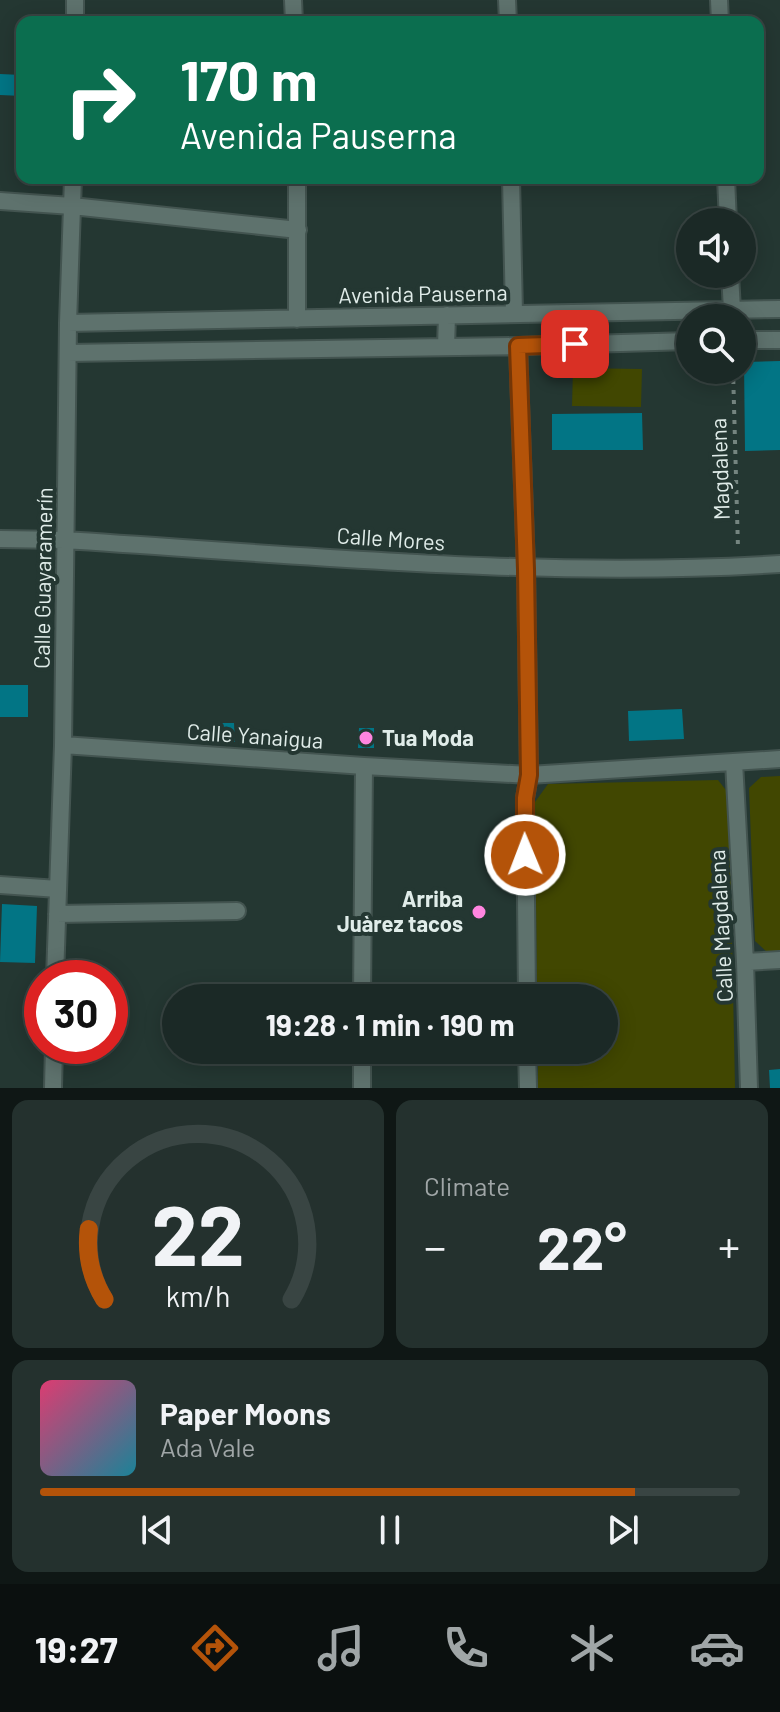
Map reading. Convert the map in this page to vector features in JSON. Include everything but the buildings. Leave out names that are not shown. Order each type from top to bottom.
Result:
[{"type":"street","name":"Calle Guayaramerín","points":[[56,960],[63,745],[64,540],[73,184]]},
{"type":"street","points":[[297,184],[297,319]]},
{"type":"street","points":[[511,184],[514,313]]},
{"type":"street","points":[[726,184],[727,208]]},
{"type":"street","points":[[0,201],[298,230]]},
{"type":"street","name":"Avenida Pauserna","points":[[756,310],[780,309]]},
{"type":"street","name":"Avenida Pauserna","points":[[68,323],[676,311]]},
{"type":"street","points":[[446,347],[447,315]]},
{"type":"street","points":[[756,340],[780,340]]},
{"type":"street","points":[[68,353],[676,341]]},
{"type":"street","points":[[518,346],[529,775],[525,798],[527,984]]},
{"type":"street","name":"Calle Mores","points":[[0,539],[64,540],[526,569],[780,564]]},
{"type":"street","name":"Calle Yanaigua","points":[[63,745],[529,775],[780,759]]},
{"type":"street","name":"Calle Magdalena","points":[[734,762],[749,1088]]},
{"type":"street","points":[[362,984],[364,766]]},
{"type":"street","points":[[0,885],[58,889]]},
{"type":"street","points":[[57,914],[237,911]]},
{"type":"street","points":[[745,962],[780,960]]},
{"type":"street","points":[[53,1088],[54,1064]]},
{"type":"street","points":[[362,1064],[362,1088]]},
{"type":"street","points":[[527,1064],[528,1088]]},
{"type":"path","name":"Magdalena","points":[[733,384],[739,567]]},
{"type":"green space","points":[[573,368],[642,369],[641,407],[572,406]]},
{"type":"green space","points":[[780,776],[780,952],[767,952],[755,941],[749,788],[761,777]]},
{"type":"green space","points":[[718,780],[729,794],[735,1088],[538,1088],[538,1064],[618,1064],[618,984],[537,984],[535,802],[548,784]]},
{"type":"place","name":"Tua Moda","points":[[366,738]]},
{"type":"place","name":"Arriba Juàrez tacos","points":[[479,912]]},
{"type":"route","points":[[525,855],[525,798],[529,775],[518,346],[575,344]]}]
